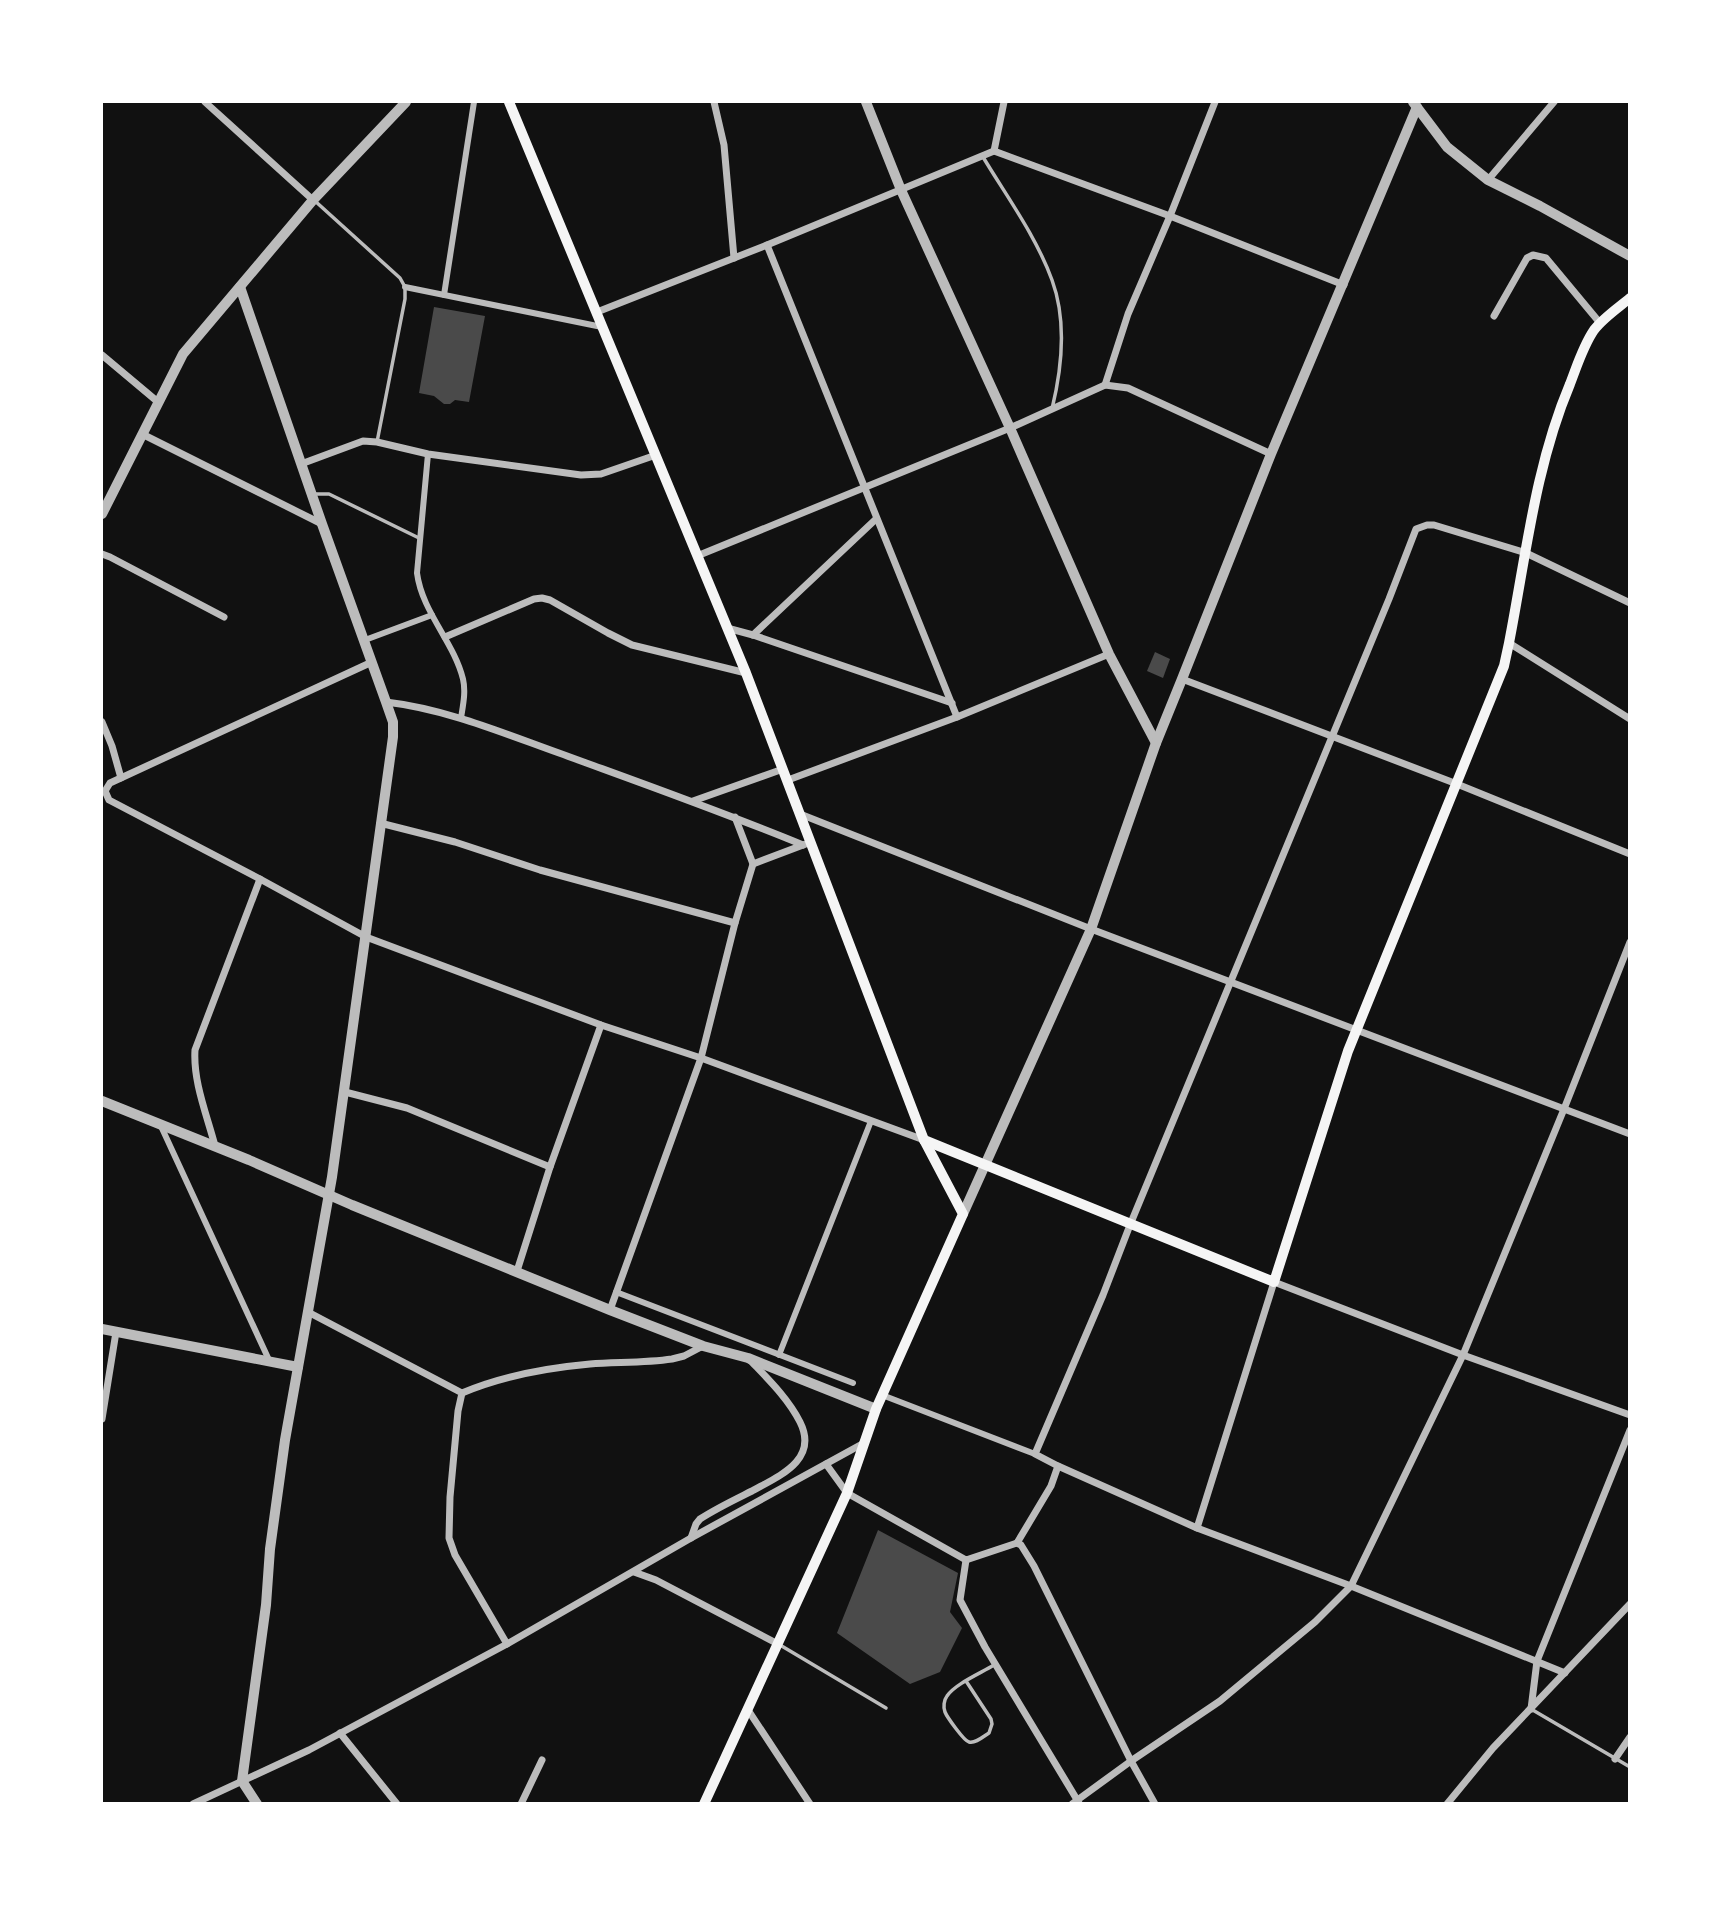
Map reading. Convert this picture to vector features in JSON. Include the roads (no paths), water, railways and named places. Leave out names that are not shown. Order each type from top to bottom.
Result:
[{"type":"main road","points":[[509,102],[746,673],[788,780],[807,843],[924,1140],[962,1213],[876,1409],[847,1493],[704,1804]]},
{"type":"main road","points":[[924,1140],[1274,1282],[1348,1051],[1504,666],[1539,478],[1552,429],[1584,347],[1600,323],[1629,298]]},
{"type":"street","points":[[205,102],[313,200]]},
{"type":"street","points":[[102,514],[183,354],[313,200],[406,102]]},
{"type":"street","points":[[444,295],[474,102]]},
{"type":"street","points":[[714,102],[724,145],[733,258]]},
{"type":"street","points":[[866,102],[901,190],[1010,428],[1109,654],[1156,743]]},
{"type":"street","points":[[994,151],[1004,102]]},
{"type":"street","points":[[1105,385],[1128,314],[1215,102]]},
{"type":"street","points":[[1488,180],[1554,102]]},
{"type":"street","points":[[1415,104],[1447,147],[1488,180],[1629,256]]},
{"type":"street","points":[[962,1213],[1091,929],[1156,743],[1271,454],[1344,285],[1415,104]]},
{"type":"street","points":[[597,312],[994,151],[1170,216],[1344,285]]},
{"type":"street","points":[[767,245],[957,717]]},
{"type":"street","points":[[1493,316],[1527,258],[1533,255],[1546,258],[1600,323]]},
{"type":"street","points":[[240,287],[393,722],[345,1092],[272,1526],[266,1605],[242,1781],[257,1804]]},
{"type":"street","points":[[405,287],[603,327]]},
{"type":"street","points":[[102,355],[158,402]]},
{"type":"street","points":[[698,556],[1010,428],[1105,385],[1128,388],[1271,454]]},
{"type":"street","points":[[142,434],[322,524]]},
{"type":"street","points":[[301,464],[363,441],[428,454],[581,475],[608,472],[656,455]]},
{"type":"street","points":[[428,454],[417,573],[432,615],[463,677],[461,718]]},
{"type":"street","points":[[753,635],[876,519]]},
{"type":"street","points":[[1035,1454],[1103,1295],[1416,529],[1427,524],[1434,525],[1526,553],[1629,603]]},
{"type":"street","points":[[102,554],[224,617]]},
{"type":"street","points":[[445,637],[542,598],[559,604],[608,634],[632,645],[746,673]]},
{"type":"street","points":[[365,640],[432,615]]},
{"type":"street","points":[[727,628],[952,704]]},
{"type":"street","points":[[1509,643],[1629,719]]},
{"type":"street","points":[[788,780],[957,717],[1109,654]]},
{"type":"street","points":[[372,662],[110,783],[105,791],[109,800],[366,937],[601,1025],[701,1058],[924,1140]]},
{"type":"street","points":[[1182,678],[1457,784],[1629,854]]},
{"type":"street","points":[[386,702],[408,704],[461,718],[807,843]]},
{"type":"street","points":[[102,722],[121,778]]},
{"type":"street","points":[[693,802],[783,769]]},
{"type":"street","points":[[800,814],[1091,929],[1629,1134]]},
{"type":"street","points":[[610,1310],[701,1058],[735,923],[753,864],[735,817]]},
{"type":"street","points":[[380,823],[735,923]]},
{"type":"street","points":[[753,864],[807,843]]},
{"type":"street","points":[[215,1146],[197,1080],[195,1050],[260,879]]},
{"type":"street","points":[[966,1560],[960,1600],[1076,1802],[1220,1701],[1315,1622],[1351,1586],[1463,1355],[1629,942]]},
{"type":"street","points":[[517,1272],[550,1167],[601,1025]]},
{"type":"street","points":[[345,1092],[407,1108],[550,1167]]},
{"type":"street","points":[[102,1101],[610,1310],[702,1346],[748,1358],[876,1409]]},
{"type":"street","points":[[779,1355],[871,1121]]},
{"type":"street","points":[[160,1124],[270,1360]]},
{"type":"street","points":[[1197,1528],[1274,1282],[1629,1415]]},
{"type":"street","points":[[616,1292],[853,1383]]},
{"type":"street","points":[[308,1312],[462,1393]]},
{"type":"street","points":[[102,1329],[298,1367]]},
{"type":"street","points":[[102,1419],[116,1332]]},
{"type":"street","points":[[462,1393],[490,1381],[589,1364],[672,1359],[702,1346]]},
{"type":"street","points":[[691,1538],[695,1524],[700,1519],[789,1470],[805,1446],[800,1422],[791,1408],[748,1358]]},
{"type":"street","points":[[462,1393],[450,1497],[449,1538],[507,1644]]},
{"type":"street","points":[[882,1395],[1035,1454],[1197,1528],[1351,1586],[1565,1673]]},
{"type":"street","points":[[1531,1709],[1537,1661],[1629,1430]]},
{"type":"street","points":[[193,1804],[276,1767],[507,1644],[691,1538],[865,1443]]},
{"type":"street","points":[[827,1464],[847,1493],[966,1560],[1017,1543],[1051,1486],[1058,1466]]},
{"type":"street","points":[[1017,1543],[1034,1566],[1155,1804]]},
{"type":"street","points":[[634,1572],[656,1580],[778,1644]]},
{"type":"street","points":[[1447,1804],[1493,1748],[1629,1604]]},
{"type":"street","points":[[748,1710],[810,1804]]},
{"type":"street","points":[[340,1733],[397,1804]]},
{"type":"street","points":[[1615,1759],[1629,1737]]},
{"type":"street","points":[[521,1804],[542,1760]]},
{"type":"lane","points":[[982,155],[1035,243],[1053,281],[1062,332],[1058,386],[1052,410]]},
{"type":"lane","points":[[313,200],[400,278],[405,287],[377,442]]},
{"type":"lane","points":[[312,494],[329,494],[421,539]]},
{"type":"lane","points":[[778,1644],[886,1708]]},
{"type":"lane","points":[[966,1681],[992,1724],[989,1734],[972,1743],[962,1737],[945,1712],[944,1705],[948,1694],[966,1681],[996,1664]]},
{"type":"lane","points":[[1531,1709],[1629,1767]]}]
